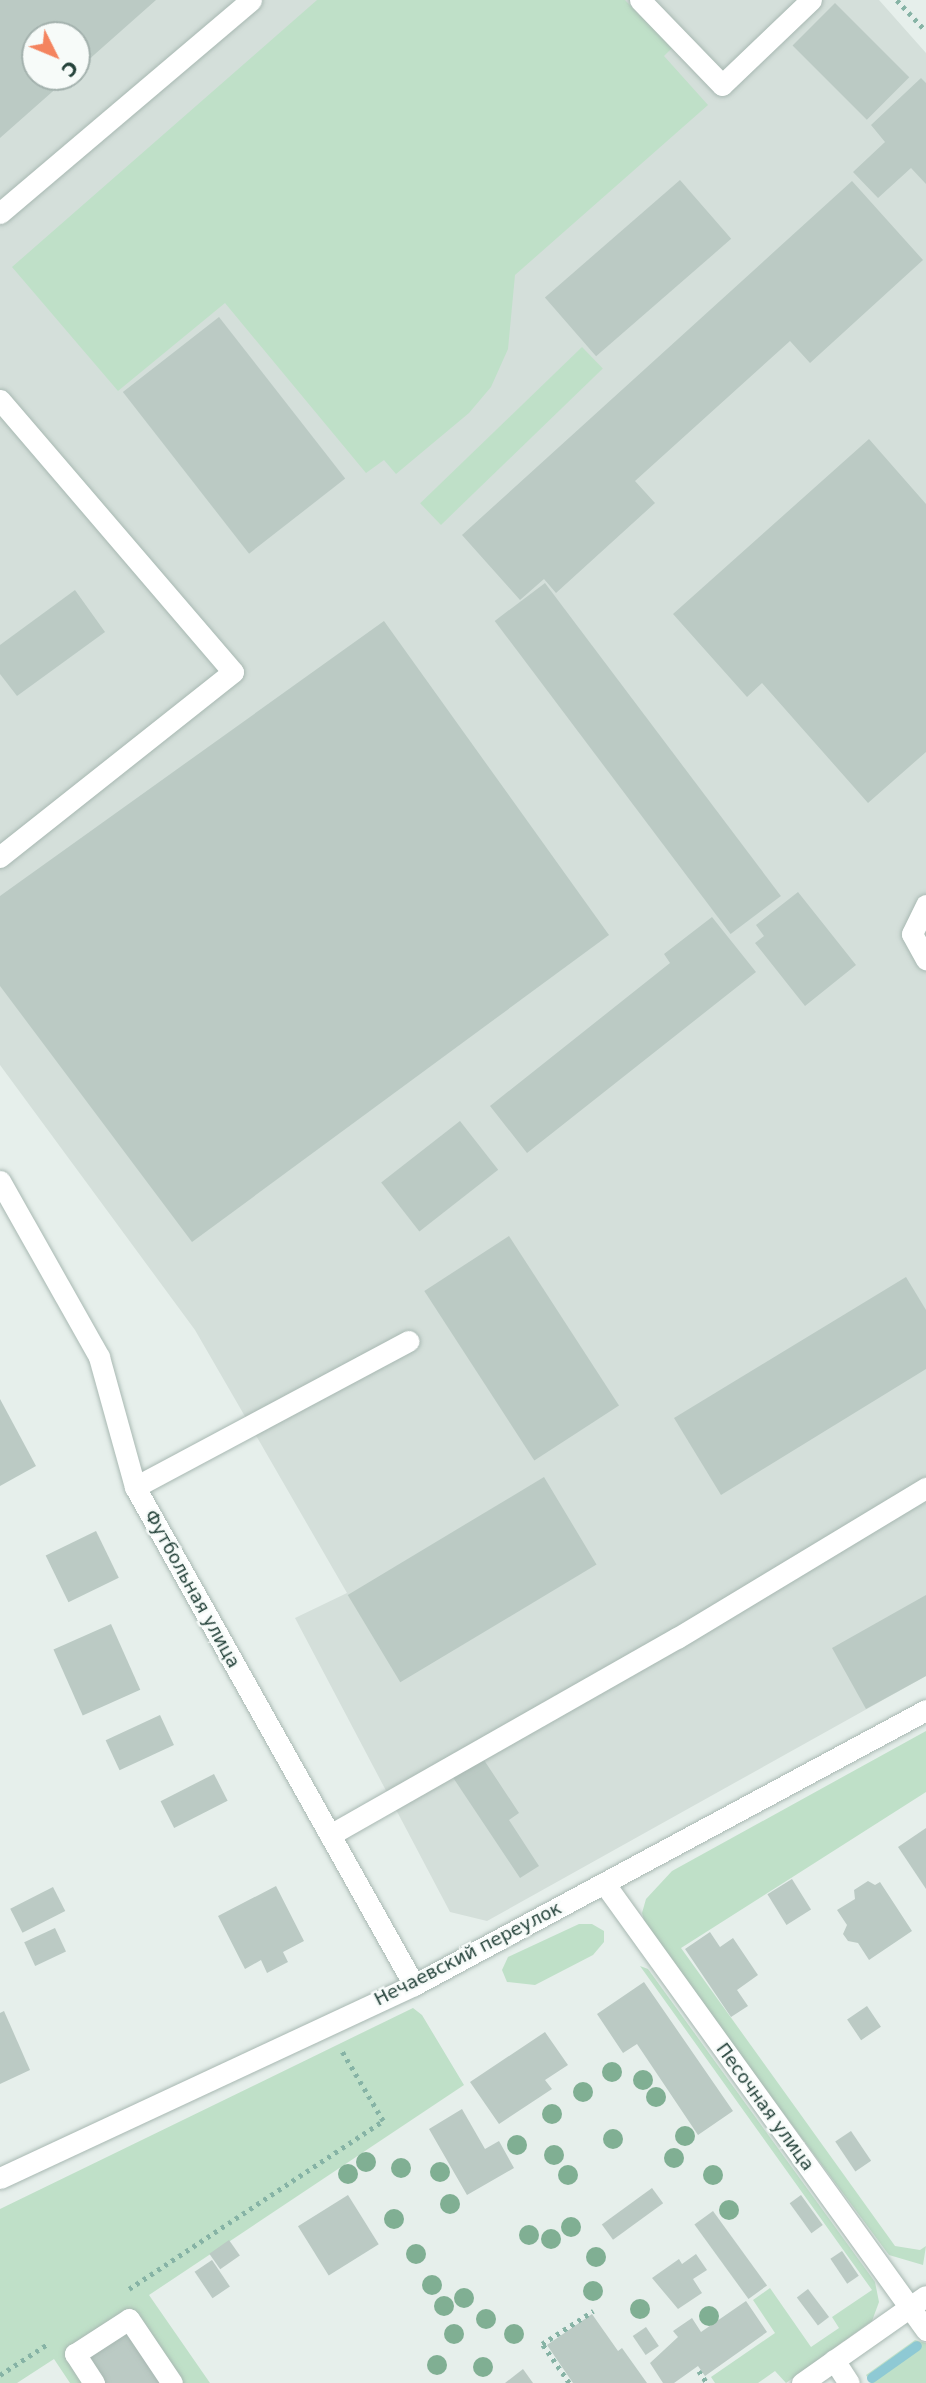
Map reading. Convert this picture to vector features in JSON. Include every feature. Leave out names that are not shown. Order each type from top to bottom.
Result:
[{"type":"street","points":[[0,213],[251,0]]},
{"type":"street","points":[[640,0],[722,85],[811,0]]},
{"type":"street","points":[[0,400],[233,672],[0,857]]},
{"type":"street","points":[[926,905],[912,934],[926,959]]},
{"type":"street","name":"Футбольная улица","points":[[0,1181],[99,1357],[135,1487],[414,1985]]},
{"type":"street","points":[[135,1487],[409,1341]]},
{"type":"street","points":[[330,1835],[677,1638],[926,1488]]},
{"type":"street","name":"Нечаевский переулок","points":[[0,2178],[326,2023],[414,1985],[926,1710]]},
{"type":"street","name":"Песочная улица","points":[[604,1884],[918,2302],[926,2329]]},
{"type":"street","points":[[802,2383],[918,2302]]},
{"type":"street","points":[[94,2383],[75,2354],[129,2319],[172,2383]]},
{"type":"street","points":[[834,2360],[849,2383]]},
{"type":"path","points":[[897,0],[926,30]]},
{"type":"path","points":[[128,2290],[383,2121],[326,2023]]},
{"type":"path","points":[[569,2383],[542,2344],[593,2311]]},
{"type":"path","points":[[0,2375],[58,2336]]},
{"type":"path","points":[[699,2371],[707,2383]]},
{"type":"shaded area","points":[[0,0],[879,0],[926,53],[926,1676],[487,1921],[450,1912],[295,1618],[347,1593],[195,1330],[0,1065]]},
{"type":"green space","points":[[317,0],[625,0],[672,48],[664,56],[708,105],[515,275],[508,349],[491,387],[469,413],[396,474],[384,460],[366,473],[225,303],[118,391],[12,267]]},
{"type":"green space","points":[[582,347],[603,369],[441,525],[420,503]]},
{"type":"green space","points":[[926,1731],[926,1792],[681,1948],[895,2246],[920,2250],[926,2246],[923,2265],[889,2255],[647,1930],[642,1913],[646,1899],[672,1871]]},
{"type":"green space","points":[[579,1924],[592,1924],[604,1931],[604,1942],[593,1955],[535,1985],[507,1982],[502,1970],[508,1957]]},
{"type":"green space","points":[[640,1966],[648,1969],[875,2282],[879,2302],[872,2321],[786,2383],[775,2371],[758,2383],[715,2383],[711,2377],[775,2333],[753,2300],[770,2288],[811,2347],[839,2328],[832,2317],[872,2290]]},
{"type":"green space","points":[[413,2008],[422,2015],[464,2085],[149,2295],[210,2383],[179,2383],[130,2308],[66,2350],[87,2383],[70,2383],[54,2359],[17,2383],[0,2383],[0,2209]]},
{"type":"green space","points":[[915,2340],[926,2343],[926,2383],[871,2383],[866,2375]]},
{"type":"building","points":[[0,0],[156,0],[91,58],[91,21],[21,21],[21,91],[53,91],[0,138]]},
{"type":"building","points":[[835,3],[909,77],[867,120],[793,45]]},
{"type":"building","points":[[921,78],[926,83],[926,184],[911,168],[878,198],[853,172],[885,142],[871,125]]},
{"type":"building","points":[[680,180],[731,239],[596,356],[545,297]]},
{"type":"building","points":[[852,181],[923,260],[810,363],[790,341],[635,481],[655,503],[556,593],[544,579],[520,600],[462,535]]},
{"type":"building","points":[[219,317],[345,479],[249,554],[123,392]]},
{"type":"building","points":[[869,439],[926,504],[926,752],[868,803],[762,683],[747,697],[673,614]]},
{"type":"building","points":[[545,583],[781,896],[731,934],[495,621]]},
{"type":"building","points":[[75,590],[105,632],[17,696],[0,674],[0,645]]},
{"type":"building","points":[[384,621],[609,935],[192,1242],[0,986],[0,896]]},
{"type":"building","points":[[798,892],[856,965],[805,1006],[755,943],[764,936],[756,925]]},
{"type":"building","points":[[712,917],[756,972],[527,1153],[490,1106],[670,963],[664,954]]},
{"type":"building","points":[[460,1121],[498,1170],[419,1231],[381,1183]]},
{"type":"building","points":[[509,1236],[619,1405],[534,1460],[424,1291]]},
{"type":"building","points":[[906,1277],[926,1310],[926,1369],[721,1495],[674,1418]]},
{"type":"building","points":[[0,1399],[36,1466],[0,1486]]},
{"type":"building","points":[[544,1477],[597,1564],[400,1682],[348,1595]]},
{"type":"building","points":[[96,1531],[119,1578],[68,1602],[46,1556]]},
{"type":"building","points":[[926,1595],[926,1676],[866,1709],[832,1648]]},
{"type":"building","points":[[111,1624],[140,1690],[83,1715],[53,1650]]},
{"type":"building","points":[[160,1715],[174,1745],[120,1770],[106,1740]]},
{"type":"building","points":[[482,1757],[519,1813],[509,1820],[539,1866],[520,1878],[452,1776]]},
{"type":"building","points":[[214,1774],[228,1801],[174,1828],[161,1801]]},
{"type":"building","points":[[926,1828],[926,1889],[898,1847]]},
{"type":"building","points":[[792,1879],[811,1910],[786,1925],[767,1894]]},
{"type":"building","points":[[868,1881],[875,1885],[880,1882],[912,1931],[869,1960],[858,1943],[848,1941],[843,1934],[847,1925],[837,1910],[855,1899],[854,1890]]},
{"type":"building","points":[[276,1886],[304,1941],[283,1952],[288,1962],[267,1973],[261,1960],[245,1969],[218,1916]]},
{"type":"building","points":[[53,1887],[65,1911],[22,1933],[10,1909]]},
{"type":"building","points":[[55,1928],[66,1952],[35,1966],[24,1942]]},
{"type":"building","points":[[710,1932],[720,1947],[733,1938],[758,1975],[737,1990],[748,2006],[731,2017],[685,1949]]},
{"type":"building","points":[[644,1982],[733,2111],[698,2135],[637,2044],[623,2053],[597,2014]]},
{"type":"building","points":[[867,2006],[881,2027],[861,2040],[847,2019]]},
{"type":"building","points":[[4,2011],[30,2070],[0,2084],[0,2013]]},
{"type":"building","points":[[545,2032],[568,2065],[545,2080],[552,2089],[499,2124],[470,2082]]},
{"type":"building","points":[[462,2109],[485,2149],[499,2141],[514,2168],[467,2195],[429,2129]]},
{"type":"building","points":[[851,2131],[871,2161],[855,2171],[835,2142]]},
{"type":"building","points":[[652,2188],[663,2203],[613,2240],[602,2224]]},
{"type":"building","points":[[348,2195],[379,2244],[329,2275],[298,2226]]},
{"type":"building","points":[[801,2195],[823,2225],[811,2233],[790,2203]]},
{"type":"building","points":[[713,2211],[767,2285],[748,2299],[694,2225]]},
{"type":"building","points":[[229,2240],[240,2256],[220,2269],[209,2254]]},
{"type":"building","points":[[842,2251],[859,2276],[847,2284],[830,2259]]},
{"type":"building","points":[[696,2254],[707,2270],[693,2279],[702,2293],[678,2309],[652,2278],[679,2259],[682,2264]]},
{"type":"building","points":[[212,2260],[230,2287],[212,2298],[195,2272]]},
{"type":"building","points":[[808,2289],[829,2317],[818,2325],[797,2297]]},
{"type":"building","points":[[746,2301],[767,2332],[705,2376],[698,2366],[674,2383],[663,2383],[650,2363],[678,2337],[673,2331],[692,2318],[701,2332]]},
{"type":"building","points":[[592,2314],[618,2351],[622,2348],[647,2383],[573,2383],[547,2345]]},
{"type":"building","points":[[646,2327],[659,2346],[646,2355],[633,2336]]},
{"type":"building","points":[[130,2330],[165,2383],[98,2383],[83,2361]]},
{"type":"building","points":[[523,2369],[533,2383],[505,2383]]},
{"type":"waterway","points":[[872,2378],[917,2346]]}]
